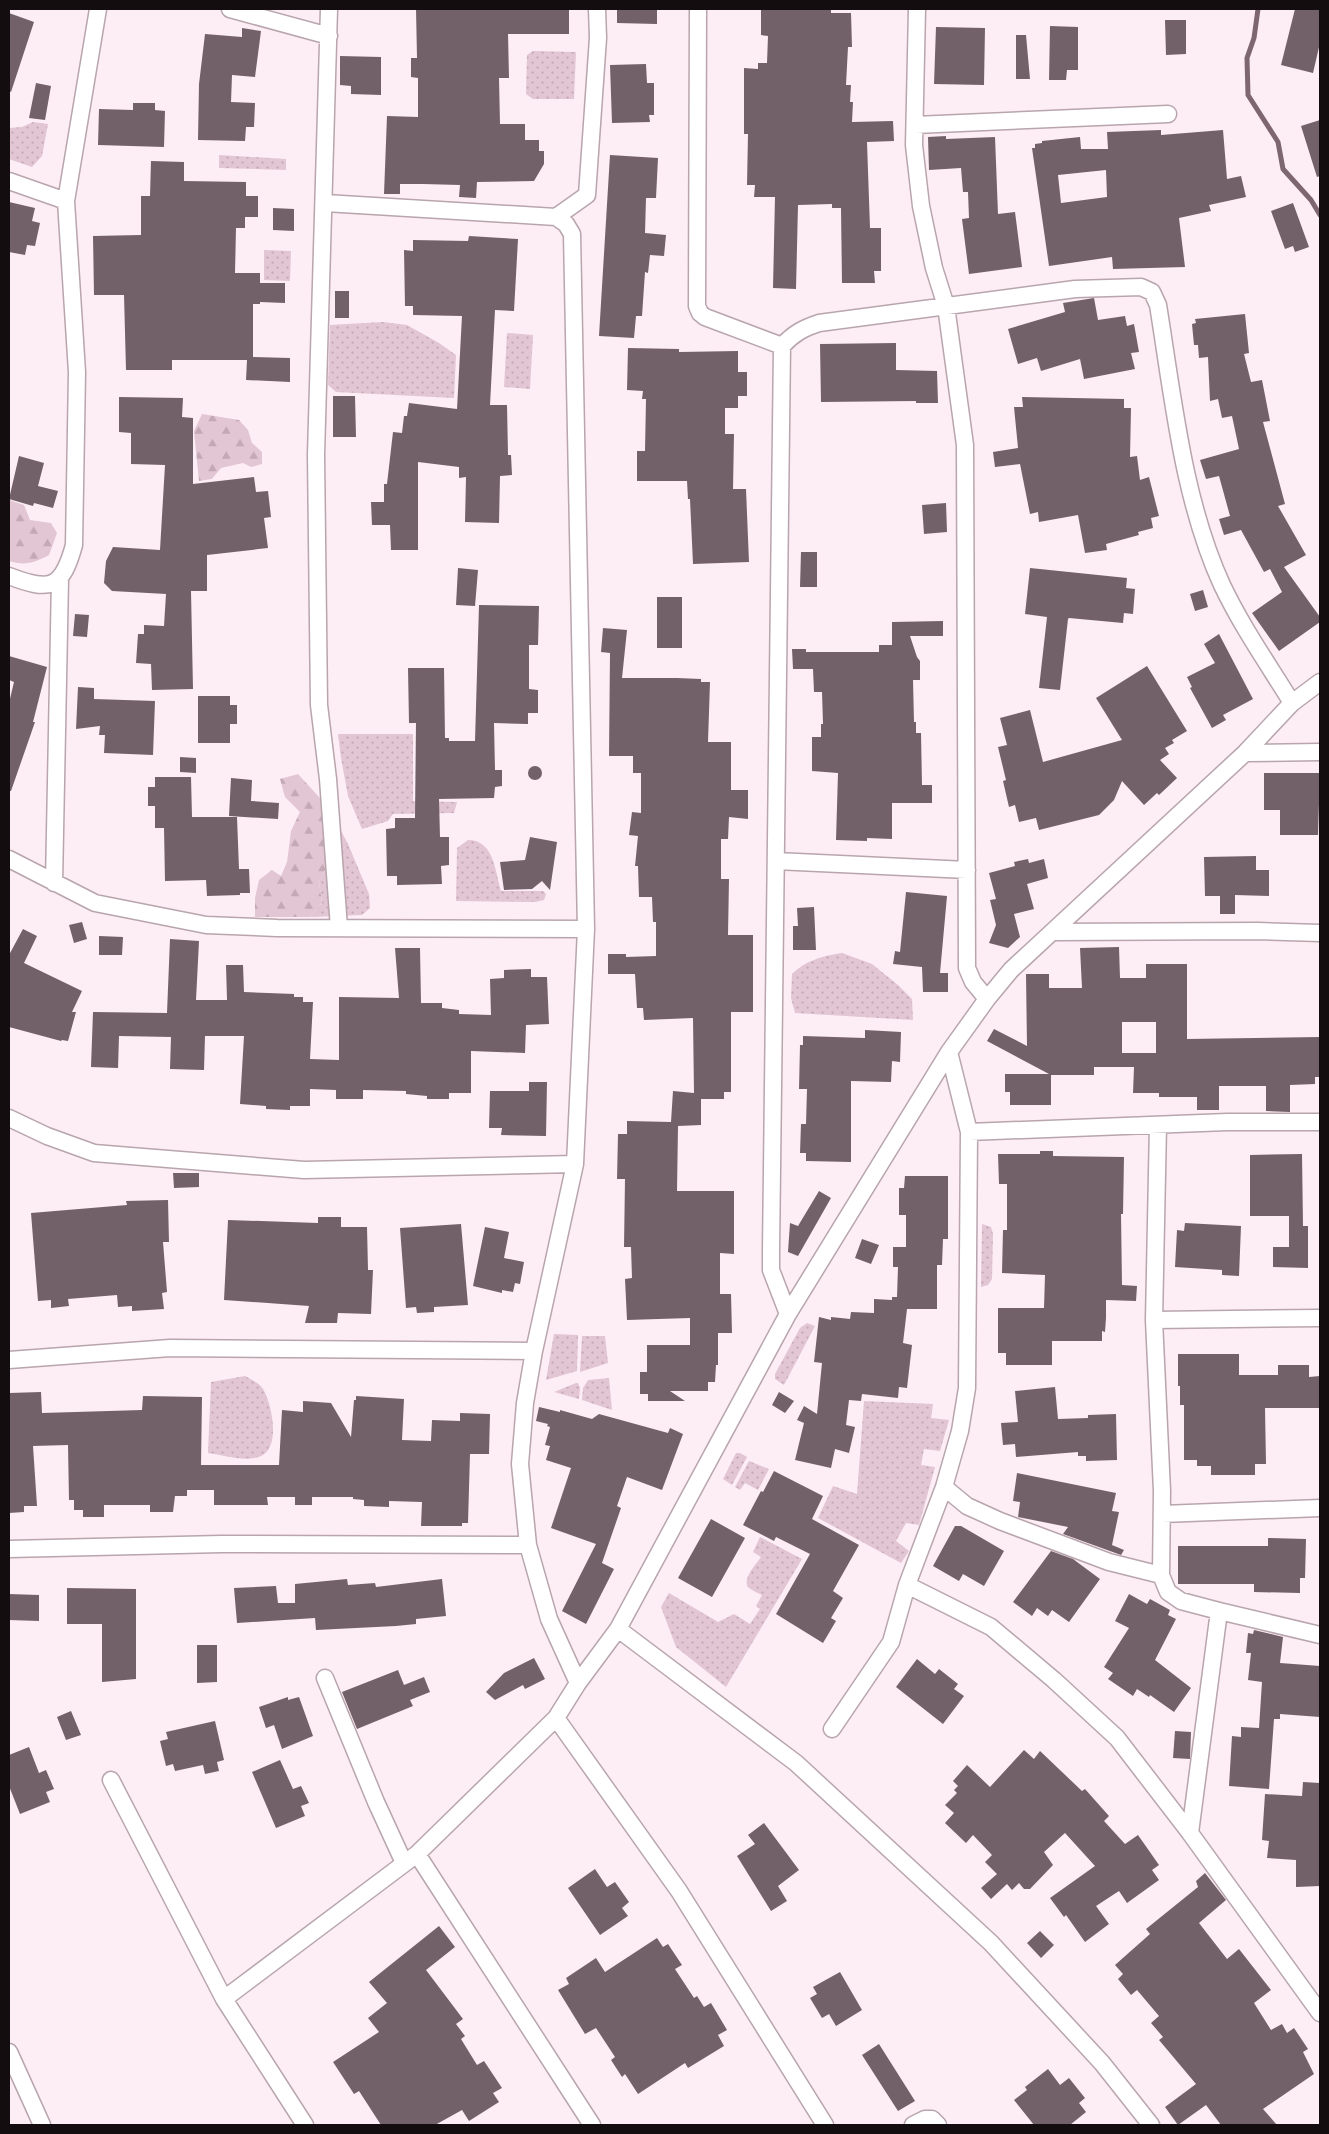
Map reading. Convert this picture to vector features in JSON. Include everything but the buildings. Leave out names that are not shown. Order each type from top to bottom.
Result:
[{"type":"street","points":[[54,883],[60,580],[68,565],[74,546],[77,372],[66,201],[98,9]]},
{"type":"street","points":[[230,9],[329,36]]},
{"type":"street","points":[[329,9],[325,203],[316,455],[319,705],[328,779],[339,928]]},
{"type":"street","points":[[556,218],[587,195],[598,38],[597,9]]},
{"type":"street","points":[[698,9],[697,306],[705,317],[782,346]]},
{"type":"street","points":[[917,9],[914,145],[921,206],[934,268],[946,306],[965,445],[967,968],[973,982],[987,999]]},
{"type":"street","points":[[915,125],[1168,114]]},
{"type":"street","points":[[9,181],[66,201]]},
{"type":"street","points":[[325,203],[556,218],[566,224],[572,234],[586,929],[575,1164],[534,1351],[525,1403],[520,1464],[528,1545],[549,1619],[578,1683]]},
{"type":"street","points":[[788,1314],[771,1270],[782,346],[802,328],[820,323],[1074,290],[1141,287],[1152,292],[1158,305],[1183,452],[1200,525],[1222,584],[1242,623],[1292,703]]},
{"type":"street","points":[[9,576],[30,584],[44,586],[60,580]]},
{"type":"street","points":[[224,1999],[410,1859],[556,1718],[578,1683],[618,1629],[788,1314],[949,1052],[987,999],[1011,970],[1245,753],[1292,703],[1320,682]]},
{"type":"street","points":[[1245,753],[1320,752]]},
{"type":"street","points":[[9,859],[95,903],[206,926],[586,929]]},
{"type":"street","points":[[776,862],[967,870]]},
{"type":"street","points":[[1054,932],[1258,931],[1320,933]]},
{"type":"street","points":[[832,1729],[892,1642],[907,1585],[944,1487],[960,1431],[967,1388],[969,1132],[949,1052]]},
{"type":"street","points":[[9,1118],[47,1136],[94,1153],[143,1158],[304,1170],[575,1164]]},
{"type":"street","points":[[969,1132],[1227,1122],[1320,1122]]},
{"type":"street","points":[[1158,1125],[1154,1320],[1162,1514],[1161,1575],[1168,1592],[1181,1601],[1320,1635]]},
{"type":"street","points":[[1154,1320],[1320,1318]]},
{"type":"street","points":[[9,1360],[170,1348],[534,1351]]},
{"type":"street","points":[[944,1487],[967,1506],[1000,1521],[1109,1562],[1161,1575]]},
{"type":"street","points":[[1162,1514],[1320,1508]]},
{"type":"street","points":[[9,1549],[221,1544],[528,1545]]},
{"type":"street","points":[[907,1585],[991,1627],[1048,1674],[1117,1738],[1190,1833],[1320,2013]]},
{"type":"street","points":[[1190,1833],[1218,1611]]},
{"type":"street","points":[[618,1629],[796,1763],[991,1943],[1102,2062],[1151,2125]]},
{"type":"street","points":[[325,1678],[376,1802],[410,1859],[592,2125]]},
{"type":"street","points":[[556,1718],[679,1891],[825,2125]]},
{"type":"street","points":[[111,1780],[204,1965],[305,2125]]},
{"type":"street","points":[[9,2052],[42,2125]]},
{"type":"street","points":[[913,2125],[925,2119],[932,2119],[938,2125]]},
{"type":"green space","points":[[533,51],[576,52],[574,99],[533,99],[526,94],[527,55]]},
{"type":"green space","points":[[33,122],[48,124],[42,156],[32,167],[9,159],[9,128],[22,127]]},
{"type":"green space","points":[[219,155],[286,159],[286,170],[219,168]]},
{"type":"green space","points":[[264,250],[291,251],[290,281],[264,280]]},
{"type":"green space","points":[[383,322],[407,325],[456,355],[454,398],[336,392],[328,385],[330,325]]},
{"type":"green space","points":[[507,333],[533,335],[530,389],[504,387]]},
{"type":"green space","points":[[202,414],[239,420],[248,430],[252,443],[262,452],[262,464],[251,467],[243,463],[221,468],[212,479],[199,481],[194,431]]},
{"type":"green space","points":[[9,500],[24,505],[30,520],[51,523],[57,533],[49,555],[29,563],[9,561]]},
{"type":"green space","points":[[338,734],[413,734],[413,801],[457,802],[454,813],[393,814],[388,821],[362,829],[348,796]]},
{"type":"green space","points":[[298,774],[329,808],[348,844],[329,863],[319,881],[322,903],[310,917],[255,917],[255,898],[259,880],[272,870],[281,876],[287,862],[291,831],[300,812],[285,797],[280,779]]},
{"type":"green space","points":[[468,840],[477,841],[488,851],[495,866],[501,891],[543,891],[546,894],[544,900],[535,902],[456,901],[457,848]]},
{"type":"green space","points":[[348,844],[369,894],[370,908],[362,915],[310,917],[322,903],[319,881],[329,863]]},
{"type":"green space","points":[[842,953],[872,964],[898,985],[912,999],[913,1020],[795,1013],[791,998],[792,974],[803,965],[815,959]]},
{"type":"green space","points":[[982,1224],[991,1227],[993,1234],[992,1279],[988,1285],[981,1287]]},
{"type":"green space","points":[[807,1323],[815,1326],[784,1385],[775,1379],[775,1374],[800,1328]]},
{"type":"green space","points":[[554,1334],[578,1335],[577,1371],[546,1380]]},
{"type":"green space","points":[[582,1336],[605,1336],[608,1363],[580,1372]]},
{"type":"green space","points":[[245,1376],[260,1385],[266,1396],[272,1414],[273,1435],[271,1444],[261,1456],[248,1459],[208,1453],[211,1382]]},
{"type":"green space","points":[[609,1378],[612,1410],[582,1400],[583,1388],[588,1380]]},
{"type":"green space","points":[[578,1383],[580,1388],[579,1399],[554,1392]]},
{"type":"green space","points":[[864,1401],[933,1404],[931,1418],[949,1420],[940,1451],[924,1449],[921,1465],[935,1467],[919,1525],[906,1523],[896,1541],[909,1551],[901,1563],[818,1518],[833,1486],[857,1494]]},
{"type":"green space","points":[[736,1453],[747,1457],[732,1485],[723,1479]]},
{"type":"green space","points":[[749,1461],[769,1469],[758,1490],[745,1483],[740,1490],[735,1487]]},
{"type":"green space","points":[[760,1537],[802,1559],[726,1687],[676,1647],[661,1607],[669,1593],[718,1622],[734,1614],[750,1624],[760,1609],[756,1606],[762,1595],[749,1588],[747,1584],[748,1576],[761,1557],[753,1552]]},
{"type":"waterway","points":[[1258,9],[1254,38],[1247,58],[1248,95],[1278,142],[1283,169],[1311,200],[1320,215]]}]
